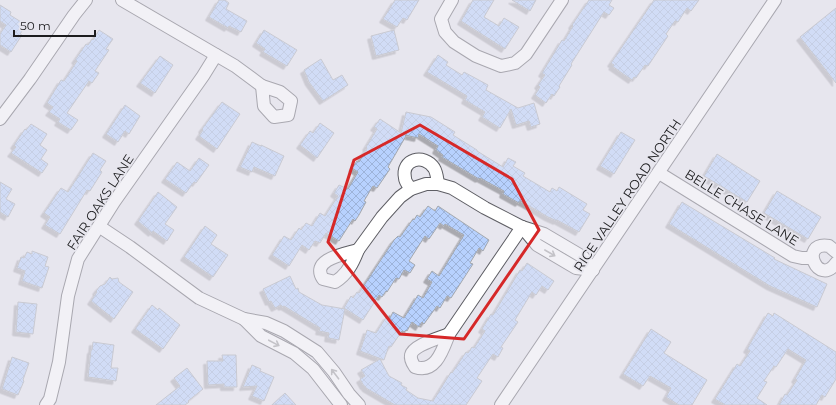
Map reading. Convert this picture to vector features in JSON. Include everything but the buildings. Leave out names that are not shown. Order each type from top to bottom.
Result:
[{"type":"street","points":[[0,119],[86,0]]},
{"type":"street","points":[[122,0],[235,66],[262,86]]},
{"type":"street","points":[[452,0],[441,19],[445,32],[454,42],[476,56],[502,66],[515,63],[526,54],[562,0]]},
{"type":"street","name":"RICE VALLEY ROAD NORTH","points":[[501,405],[594,270],[775,0]]},
{"type":"street","name":"FAIR OAKS LANE","points":[[46,405],[50,399],[60,362],[68,296],[78,259],[84,248],[100,228],[114,202],[216,56]]},
{"type":"street","points":[[411,189],[405,179],[405,172],[407,166],[411,162],[418,159],[423,160],[433,167],[438,184]]},
{"type":"street","name":"BELLE CHASE LANE","points":[[659,173],[793,256],[812,258],[815,250],[821,246],[829,246],[836,252]]},
{"type":"street","points":[[358,250],[382,216],[400,197],[411,189],[426,184],[438,184],[452,188],[485,208],[522,227],[544,234],[584,257],[594,270]]},
{"type":"street","points":[[449,334],[522,227]]},
{"type":"street","points":[[100,228],[130,247],[199,298],[244,319],[266,323],[284,331],[317,352],[359,405]]},
{"type":"street","points":[[812,258],[815,266],[822,270],[830,269],[836,263]]},
{"type":"street","points":[[244,319],[261,336],[294,353],[313,368],[341,405]]},
{"type":"highlighted area","points":[[420,125],[512,179],[539,230],[464,339],[400,334],[328,242],[354,160]]}]
